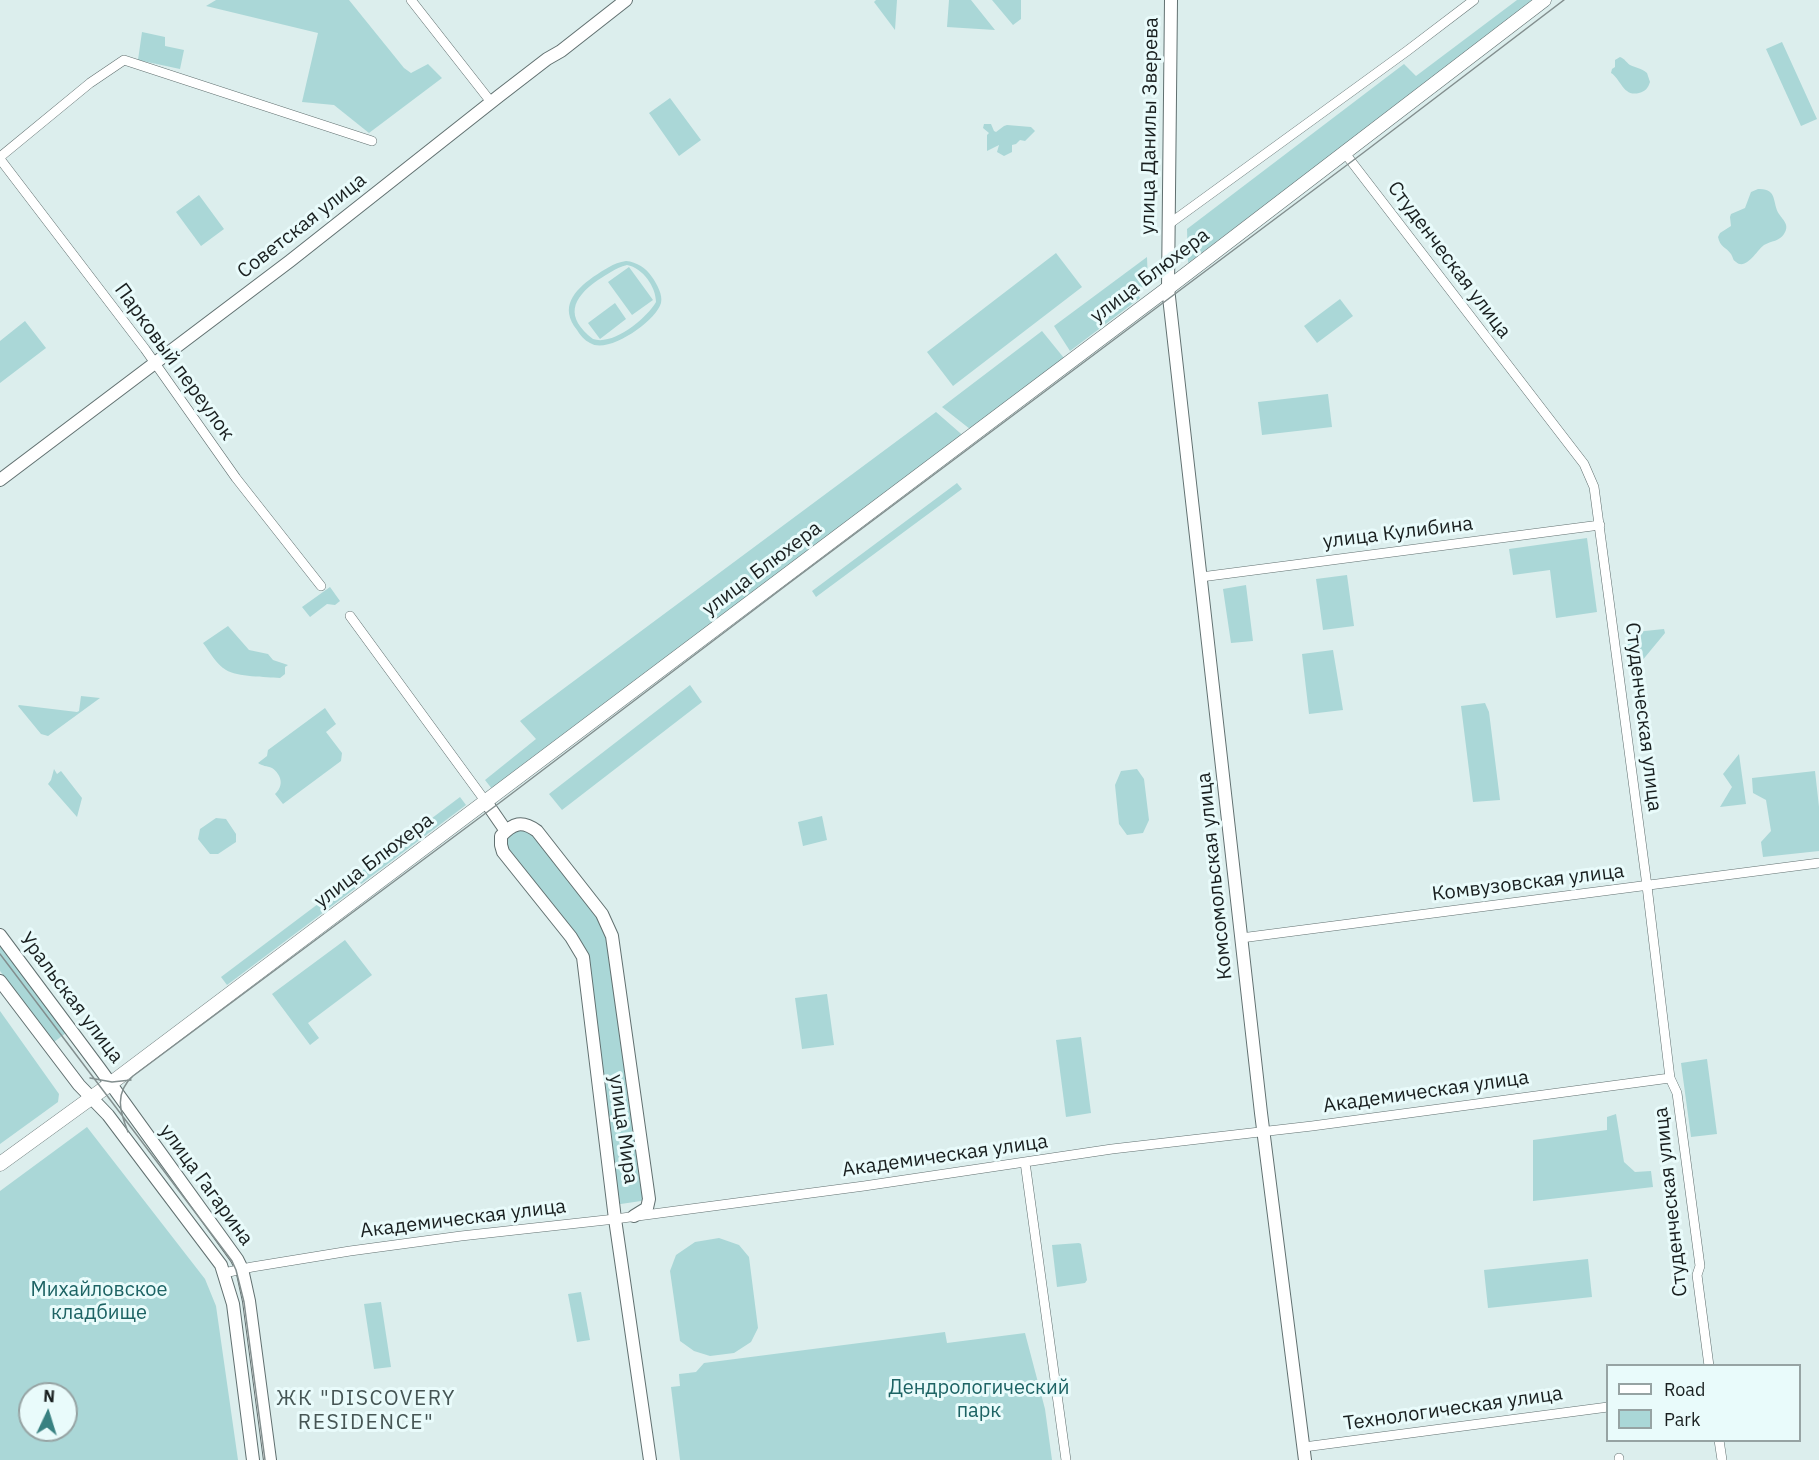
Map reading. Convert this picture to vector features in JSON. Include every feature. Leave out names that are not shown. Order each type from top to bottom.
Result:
[{"type":"main road","name":"Советская улица","points":[[0,480],[156,364],[364,204],[491,102],[626,0]]},
{"type":"main road","name":"улица Данилы Зверева","points":[[1168,288],[1171,0]]},
{"type":"main road","name":"улица Блюхера","points":[[0,1164],[486,802],[1168,288],[1544,0]]},
{"type":"main road","name":"Комсомольская улица","points":[[1168,288],[1263,1131],[1304,1454]]},
{"type":"main road","points":[[486,802],[506,831]]},
{"type":"main road","name":"улица Мира","points":[[634,1216],[647,1208],[649,1199],[612,936],[602,914],[537,831],[522,824],[513,826],[501,836],[503,852],[571,937],[583,957],[615,1219],[650,1460]]},
{"type":"main road","name":"Уральская улица","points":[[0,935],[110,1084]]},
{"type":"main road","points":[[0,981],[91,1098]]},
{"type":"main road","name":"улица Гагарина","points":[[110,1084],[231,1250],[242,1269],[249,1301],[270,1460]]},
{"type":"main road","name":"улица Гагарина","points":[[91,1098],[108,1115],[217,1258],[224,1273],[233,1304],[253,1460]]},
{"type":"street","points":[[411,0],[491,102]]},
{"type":"street","points":[[1169,224],[1474,0]]},
{"type":"street","points":[[0,158],[90,83],[124,60],[372,141]]},
{"type":"street","name":"Студенческая улица","points":[[1344,152],[1584,464],[1594,487],[1647,885],[1670,1078],[1677,1093],[1700,1266],[1696,1275],[1709,1364]]},
{"type":"street","name":"Парковый переулок","points":[[0,158],[156,364],[236,478],[321,586]]},
{"type":"street","name":"улица Кулибина","points":[[1201,577],[1600,525]]},
{"type":"street","points":[[350,616],[486,802]]},
{"type":"street","name":"Комвузовская улица","points":[[1241,938],[1819,862]]},
{"type":"street","name":"Академическая улица","points":[[224,1273],[350,1251],[461,1236],[615,1219],[864,1186],[1112,1149],[1312,1126],[1670,1078]]},
{"type":"street","points":[[1025,1162],[1066,1460]]},
{"type":"street","name":"Технологическая улица","points":[[1304,1454],[1606,1407]]},
{"type":"street","points":[[1719,1442],[1722,1460]]},
{"type":"green space","points":[[216,0],[349,0],[404,68],[411,73],[428,64],[442,78],[369,133],[334,105],[302,102],[318,33],[206,6]]},
{"type":"green space","points":[[876,0],[897,0],[895,30],[874,2]]},
{"type":"green space","points":[[949,0],[971,0],[995,30],[947,27]]},
{"type":"green space","points":[[992,0],[1021,0],[1021,19],[1013,25]]},
{"type":"green space","points":[[1517,0],[1537,0],[1188,263],[1187,229],[1404,64],[1416,76]]},
{"type":"green space","points":[[142,32],[165,37],[165,46],[184,50],[180,69],[138,60]]},
{"type":"green space","points":[[1782,42],[1817,119],[1801,126],[1766,49]]},
{"type":"green space","points":[[1620,57],[1647,73],[1650,82],[1645,90],[1634,94],[1629,92],[1611,73],[1615,67],[1615,60]]},
{"type":"green space","points":[[670,98],[701,140],[679,156],[649,113]]},
{"type":"green space","points":[[984,124],[991,124],[996,132],[1007,125],[1031,127],[1035,131],[1025,141],[1020,140],[1012,145],[1012,152],[1004,156],[997,152],[999,145],[987,151],[989,133],[983,128]]},
{"type":"green space","points":[[1764,189],[1772,194],[1777,210],[1785,223],[1786,231],[1780,238],[1764,245],[1747,262],[1740,264],[1720,243],[1718,237],[1731,226],[1731,214],[1745,208],[1751,192]]},
{"type":"green space","points":[[199,195],[224,229],[201,246],[176,212]]},
{"type":"green space","points":[[1056,253],[1082,287],[953,386],[927,352]]},
{"type":"green space","points":[[1147,257],[1148,283],[1136,292],[1140,298],[1070,351],[1054,326]]},
{"type":"green space","points":[[621,262],[634,263],[647,271],[659,290],[661,303],[650,319],[630,334],[608,344],[590,343],[581,336],[572,322],[569,314],[571,300],[593,277]],"holes":[[[627,265],[648,279],[654,290],[656,302],[645,316],[628,330],[610,339],[593,339],[584,331],[575,316],[577,301],[589,287],[608,273]]]},
{"type":"green space","points":[[629,267],[653,300],[632,315],[608,282]]},
{"type":"green space","points":[[1340,299],[1353,316],[1317,343],[1304,326]]},
{"type":"green space","points":[[615,303],[626,319],[600,339],[588,323]]},
{"type":"green space","points":[[25,321],[46,348],[0,383],[0,341]]},
{"type":"green space","points":[[1042,331],[1068,363],[975,433],[942,407]]},
{"type":"green space","points":[[1328,394],[1332,427],[1262,435],[1258,402]]},
{"type":"green space","points":[[936,412],[967,439],[496,794],[485,780],[536,739],[520,721]]},
{"type":"green space","points":[[957,483],[962,489],[816,597],[812,591]]},
{"type":"green space","points":[[1587,538],[1597,612],[1556,618],[1550,570],[1513,575],[1509,549]]},
{"type":"green space","points":[[1347,575],[1354,626],[1323,630],[1316,579]]},
{"type":"green space","points":[[1246,585],[1253,641],[1231,643],[1223,589]]},
{"type":"green space","points":[[330,587],[340,601],[335,605],[327,604],[310,617],[302,607]]},
{"type":"green space","points":[[228,626],[249,650],[268,654],[273,660],[288,665],[285,667],[285,674],[280,678],[252,676],[237,674],[222,667],[203,643]]},
{"type":"green space","points":[[1664,629],[1665,633],[1641,662],[1635,662],[1629,657],[1626,633]]},
{"type":"green space","points":[[1333,650],[1343,710],[1309,714],[1302,654]]},
{"type":"green space","points":[[690,685],[702,702],[562,810],[549,794]]},
{"type":"green space","points":[[81,696],[100,698],[48,736],[41,734],[18,706],[77,712]]},
{"type":"green space","points":[[1485,703],[1489,712],[1500,800],[1473,802],[1461,706]]},
{"type":"green space","points":[[325,708],[336,724],[326,732],[342,753],[341,761],[283,804],[275,794],[281,784],[278,774],[272,768],[258,763],[267,756],[268,750]]},
{"type":"green space","points":[[1739,754],[1746,804],[1720,807],[1732,787],[1723,774]]},
{"type":"green space","points":[[54,769],[57,774],[61,771],[82,798],[77,817],[48,784]]},
{"type":"green space","points":[[1137,769],[1144,779],[1149,820],[1143,833],[1127,835],[1119,824],[1115,785],[1121,771]]},
{"type":"green space","points":[[1815,771],[1819,807],[1819,851],[1763,857],[1761,842],[1771,831],[1766,800],[1753,793],[1752,778]]},
{"type":"green space","points":[[460,797],[466,805],[227,985],[221,977]]},
{"type":"green space","points":[[822,816],[827,840],[803,846],[798,822]]},
{"type":"green space","points":[[216,818],[226,819],[236,834],[236,842],[218,854],[210,854],[198,839],[200,829]]},
{"type":"green space","points":[[530,826],[607,924],[649,1195],[641,1201],[614,1205],[583,957],[503,852],[501,836]]},
{"type":"green space","points":[[345,940],[372,975],[308,1023],[319,1038],[310,1045],[272,994]]},
{"type":"green space","points":[[0,946],[66,1033],[54,1042],[0,971]]},
{"type":"green space","points":[[827,994],[834,1045],[802,1049],[795,998]]},
{"type":"green space","points":[[0,1011],[59,1094],[58,1102],[0,1144]]},
{"type":"green space","points":[[1081,1037],[1091,1113],[1066,1117],[1056,1040]]},
{"type":"green space","points":[[1707,1059],[1717,1134],[1691,1137],[1681,1063]]},
{"type":"green space","points":[[1616,1114],[1624,1162],[1635,1172],[1651,1171],[1653,1187],[1533,1201],[1533,1140],[1607,1130],[1607,1117]]},
{"type":"green space","name":"Михайловское кладбище","points":[[87,1127],[205,1279],[216,1306],[238,1460],[0,1460],[0,1191]]},
{"type":"green space","points":[[719,1238],[739,1245],[749,1257],[758,1328],[751,1342],[734,1353],[710,1356],[694,1351],[680,1341],[670,1271],[676,1255],[695,1242]]},
{"type":"green space","points":[[1079,1243],[1087,1280],[1085,1283],[1057,1287],[1052,1245]]},
{"type":"green space","points":[[1588,1259],[1592,1297],[1488,1308],[1484,1270]]},
{"type":"green space","points":[[581,1292],[590,1340],[577,1342],[568,1294]]},
{"type":"green space","points":[[381,1302],[391,1367],[374,1369],[364,1304]]},
{"type":"green space","name":"Дендрологический парк","points":[[945,1332],[947,1343],[1025,1333],[1045,1409],[1052,1460],[680,1460],[671,1387],[680,1386],[679,1374],[696,1372],[704,1363]]},
{"type":"tram line","points":[[128,1132],[120,1103],[123,1089],[133,1076],[502,801],[1564,0]]},
{"type":"tram line","points":[[0,954],[232,1261],[244,1302],[265,1460]]},
{"type":"tram line","points":[[90,1078],[112,1082],[131,1080]]},
{"type":"district","name":"ЖК \"DISCOVERY RESIDENCE\"","points":[[366,1411]]}]
